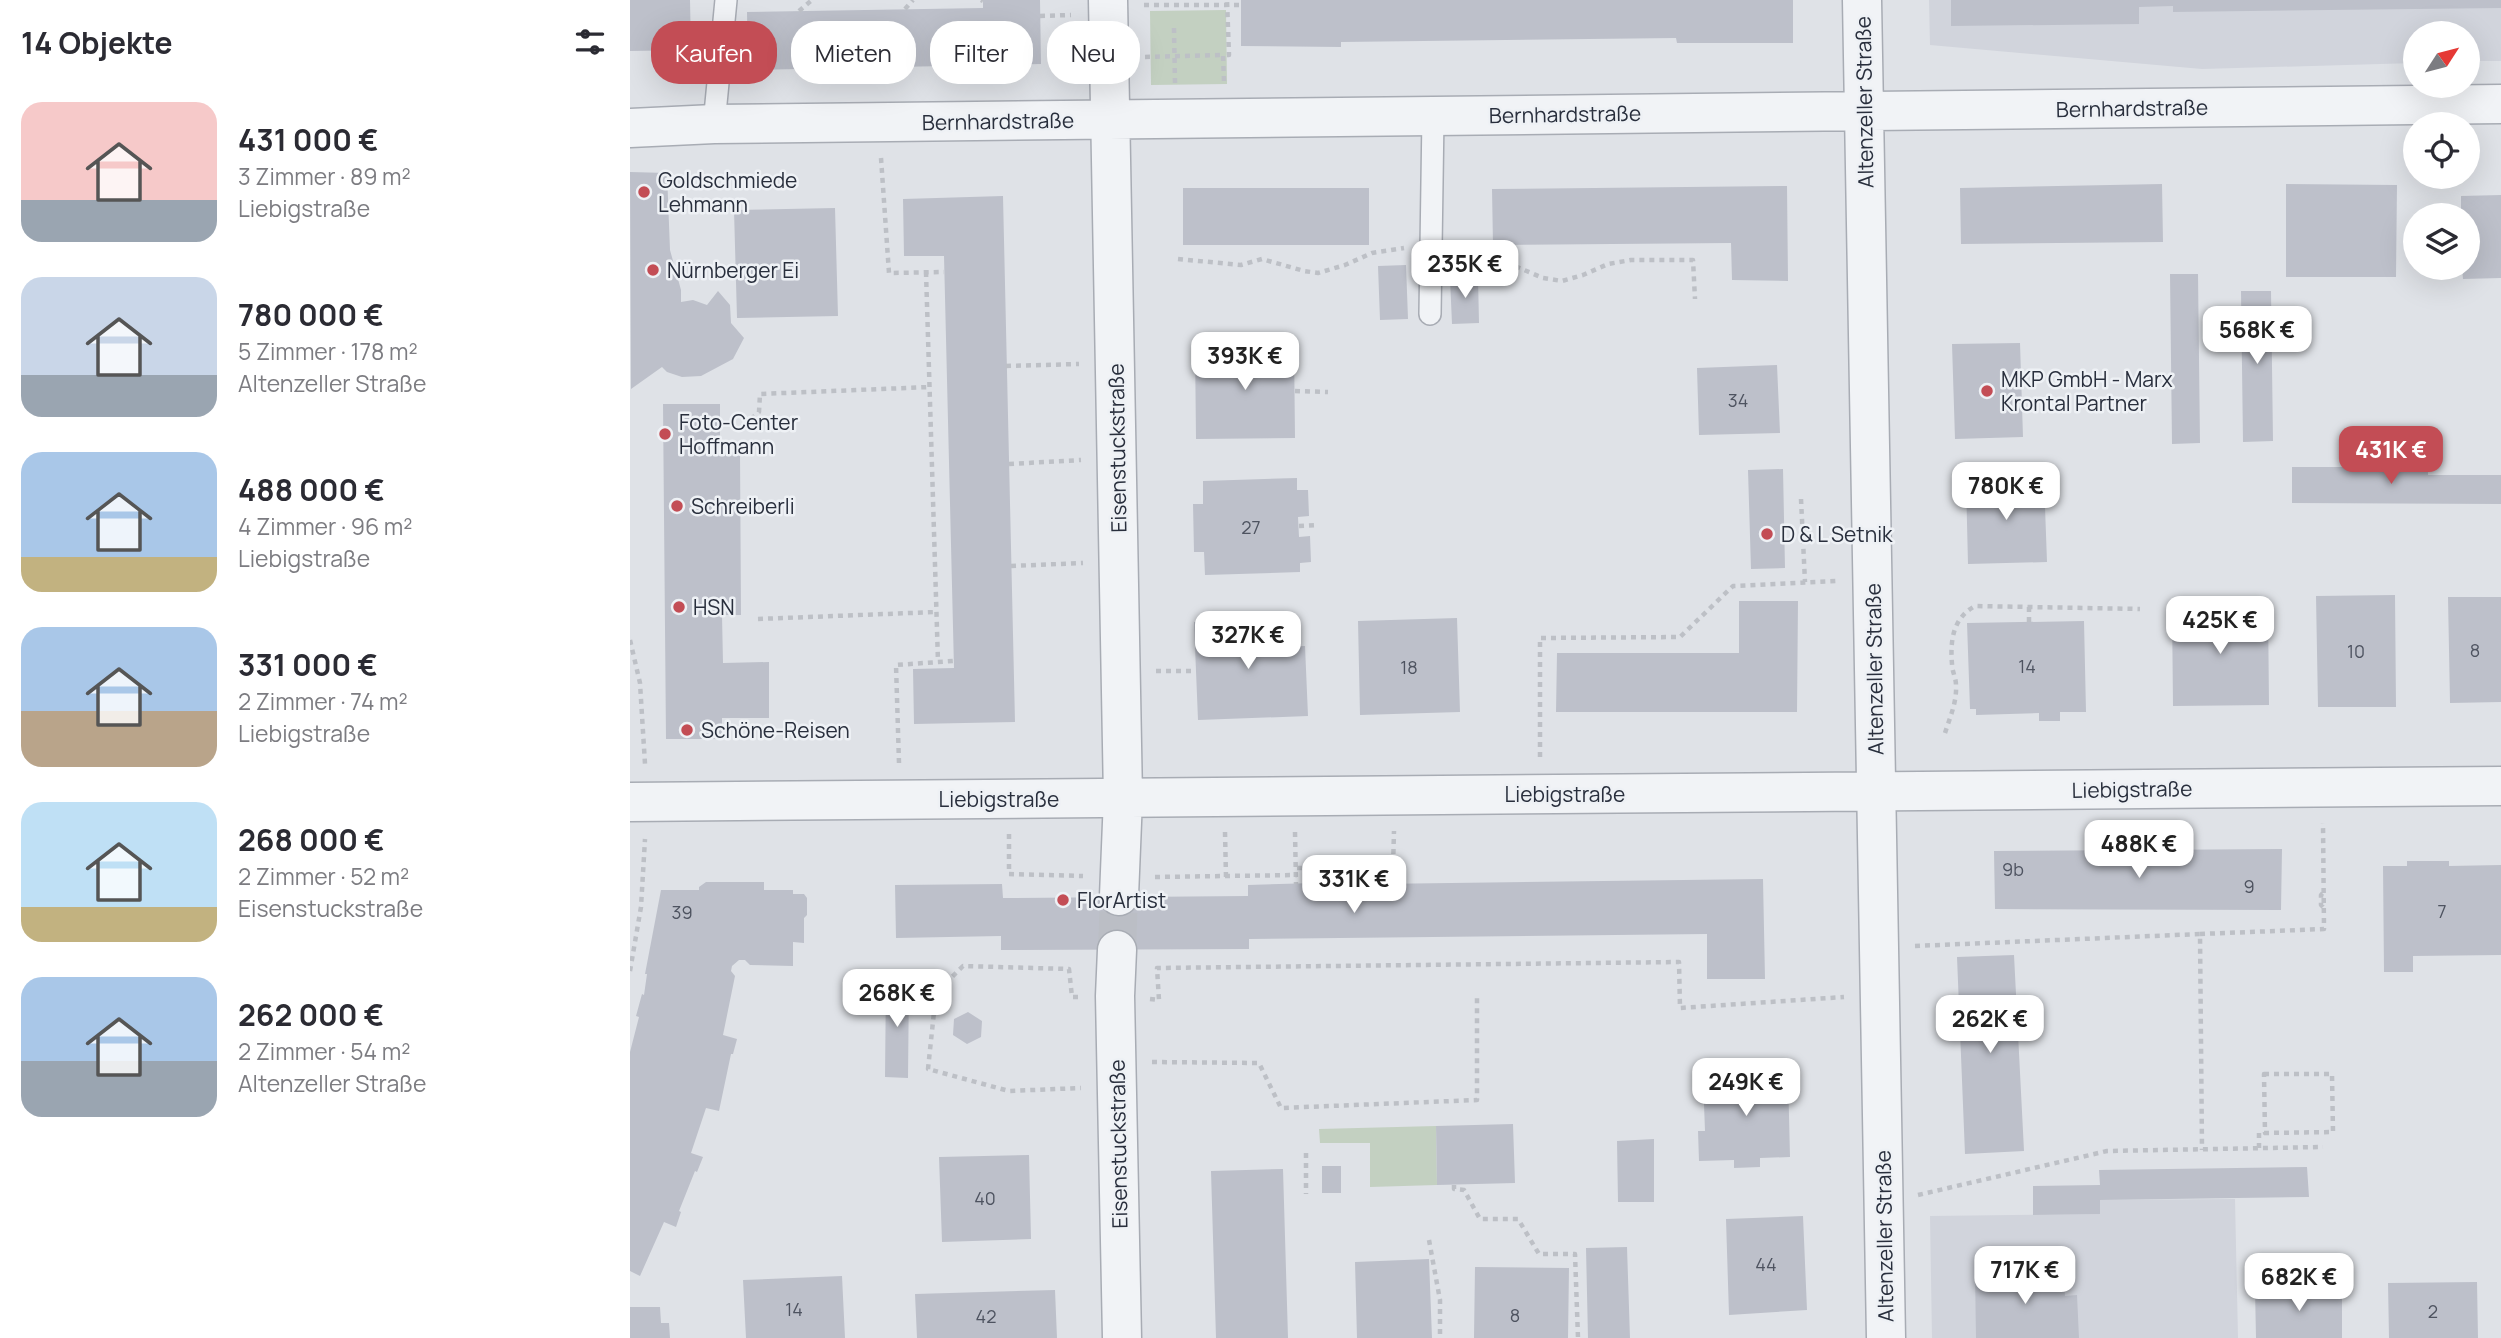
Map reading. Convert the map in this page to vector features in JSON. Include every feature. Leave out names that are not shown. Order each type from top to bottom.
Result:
[{"type":"street","name":"Altenzeller Straße","points":[[1862,0],[1886,1338]]},
{"type":"street","name":"Eisenstuckstraße","points":[[1108,2],[1108,21]]},
{"type":"street","name":"Eisenstuckstraße","points":[[1110,84],[1123,798],[1120,887]]},
{"type":"street","name":"Bernhardstraße","points":[[630,128],[715,124],[2501,104]]},
{"type":"street","name":"Liebigstraße","points":[[630,802],[2501,786]]},
{"type":"street","name":"Eisenstuckstraße","points":[[1117,950],[1115,996],[1122,1338]]},
{"type":"lane","points":[[715,124],[726,0]]},
{"type":"lane","points":[[1430,314],[1433,116]]},
{"type":"path","points":[[799,11],[812,0]]},
{"type":"path","points":[[905,9],[913,0]]},
{"type":"path","points":[[1108,2],[1241,5]]},
{"type":"path","points":[[1140,57],[1229,55],[1227,3]]},
{"type":"path","points":[[1174,28],[1175,119]]},
{"type":"path","points":[[1223,55],[1226,118]]},
{"type":"path","points":[[879,122],[889,273],[944,272]]},
{"type":"path","points":[[926,272],[937,662]]},
{"type":"path","points":[[1006,366],[1115,363]]},
{"type":"path","points":[[751,419],[759,412],[760,394],[930,387]]},
{"type":"path","points":[[1295,391],[1328,392]]},
{"type":"path","points":[[1009,464],[1117,459]]},
{"type":"path","points":[[1801,499],[1805,583]]},
{"type":"path","points":[[1299,526],[1318,525]]},
{"type":"path","points":[[1011,566],[1119,561]]},
{"type":"path","points":[[1540,794],[1540,638],[1680,637],[1733,586],[1872,579]]},
{"type":"path","points":[[1945,733],[1955,704],[1957,682],[1952,666],[1952,638],[1955,626],[1964,612],[1975,607],[2140,608]]},
{"type":"path","points":[[2029,607],[2029,622]]},
{"type":"path","points":[[758,619],[936,612]]},
{"type":"path","points":[[900,799],[896,665],[953,661]]},
{"type":"path","points":[[1184,671],[1196,671]]},
{"type":"path","points":[[1879,948],[2324,929],[2323,787]]},
{"type":"path","points":[[1394,884],[1395,795]]},
{"type":"path","points":[[1293,796],[1297,884]]},
{"type":"path","points":[[1009,799],[1009,874],[1120,887],[1297,875]]},
{"type":"path","points":[[1297,868],[1393,868]]},
{"type":"path","points":[[2200,934],[2202,1150]]},
{"type":"path","points":[[1477,997],[1477,1100],[1281,1108],[1259,1063],[1117,1074],[1009,1091],[928,1069],[936,993],[963,966],[1069,969],[1072,997],[1115,996],[1159,1000],[1157,968],[1679,961],[1680,1008],[1880,995]]},
{"type":"path","points":[[2259,1148],[2259,1133],[2265,1133],[2333,1132],[2332,1074],[2264,1074],[2265,1133]]},
{"type":"path","points":[[1884,1203],[2107,1151],[2323,1147]]},
{"type":"path","points":[[1306,1153],[1306,1194]]},
{"type":"path","points":[[1454,1185],[1454,1189],[1464,1190],[1480,1219],[1518,1219],[1539,1254],[1575,1254],[1578,1338]]},
{"type":"path","points":[[1429,1240],[1440,1300],[1440,1338]]},
{"type":"shaded area","points":[[1929,0],[2501,0],[2501,61],[2480,61],[2480,21],[2403,21],[2403,63],[2202,69],[1930,45]]},
{"type":"shaded area","points":[[2235,1199],[2238,1338],[1932,1338],[1930,1216],[2100,1214],[2100,1200]]},
{"type":"green space","points":[[1226,10],[1227,84],[1151,85],[1150,11]]},
{"type":"green space","points":[[1436,1126],[1437,1185],[1370,1187],[1370,1143],[1320,1143],[1319,1129]]},
{"type":"building","points":[[630,0],[690,0],[690,21],[651,21],[651,51],[630,51]]},
{"type":"building","points":[[983,0],[1040,0],[1041,64],[1033,64],[1033,21],[930,21],[930,66],[916,67],[916,21],[791,21],[791,69],[777,69],[777,21],[747,21],[747,12],[983,8]]},
{"type":"building","points":[[1241,0],[1793,0],[1793,43],[1677,43],[1676,38],[1341,42],[1341,47],[1241,46]]},
{"type":"building","points":[[1951,0],[2501,0],[2501,8],[2173,12],[2173,6],[2139,7],[2139,24],[1951,26]]},
{"type":"building","name":"Nürnberger Ei","points":[[630,172],[667,173],[670,250],[681,290],[681,302],[693,300],[707,305],[718,291],[730,305],[731,323],[744,338],[733,359],[701,376],[682,377],[667,372],[662,367],[631,389]]},
{"type":"building","points":[[2162,184],[2163,242],[1961,244],[1960,188]]},
{"type":"building","points":[[2286,184],[2397,185],[2396,277],[2286,277]]},
{"type":"building","points":[[1787,186],[1788,281],[1732,280],[1731,243],[1493,245],[1492,189]]},
{"type":"building","points":[[1183,188],[1369,188],[1369,245],[1183,245]]},
{"type":"building","points":[[2501,195],[2501,278],[2480,279],[2480,203],[2461,203],[2461,196]]},
{"type":"building","points":[[1003,196],[1015,722],[914,724],[913,669],[954,668],[944,256],[904,256],[903,199]]},
{"type":"building","points":[[835,208],[838,316],[737,318],[734,210]]},
{"type":"building","points":[[1406,265],[1408,319],[1380,320],[1378,266]]},
{"type":"building","points":[[2170,274],[2198,274],[2200,443],[2172,444]]},
{"type":"building","points":[[1478,277],[1479,323],[1452,324],[1450,278]]},
{"type":"building","points":[[2241,291],[2271,291],[2273,441],[2243,442]]},
{"type":"building","name":"MKP GmbH - Marx Krontal Partner","points":[[2020,343],[2023,437],[1955,439],[1952,344]]},
{"type":"building","points":[[1195,345],[1294,345],[1295,438],[1196,439]]},
{"type":"building","points":[[1777,365],[1780,433],[1699,435],[1697,368]]},
{"type":"building","points":[[663,404],[720,404],[720,453],[740,452],[741,615],[722,615],[723,663],[769,662],[769,718],[722,718],[722,739],[666,739]]},
{"type":"building","points":[[2292,467],[2428,467],[2428,475],[2501,475],[2501,504],[2292,503]]},
{"type":"building","name":"D & L Setnik","points":[[1783,469],[1785,568],[1751,569],[1748,470]]},
{"type":"building","points":[[1297,478],[1297,490],[1308,490],[1309,516],[1298,517],[1299,537],[1310,536],[1311,562],[1300,563],[1300,572],[1205,575],[1204,552],[1194,552],[1193,504],[1203,504],[1203,481]]},
{"type":"building","points":[[2044,479],[2047,562],[1968,564],[1966,482]]},
{"type":"building","points":[[2395,595],[2396,707],[2318,707],[2316,596]]},
{"type":"building","points":[[2448,597],[2501,597],[2501,702],[2450,703]]},
{"type":"building","points":[[1739,601],[1798,601],[1797,712],[1556,712],[1557,653],[1739,653]]},
{"type":"building","points":[[2268,607],[2269,705],[2173,706],[2172,608]]},
{"type":"building","points":[[1457,618],[1460,712],[1360,715],[1358,621]]},
{"type":"building","points":[[1280,619],[1281,647],[1305,646],[1308,716],[1198,720],[1194,622]]},
{"type":"building","points":[[2084,621],[2086,712],[2060,712],[2060,721],[2039,721],[2039,713],[1976,715],[1976,709],[1970,709],[1967,623]]},
{"type":"building","points":[[2282,849],[2281,910],[1995,909],[1994,851]]},
{"type":"building","points":[[2407,861],[2449,861],[2449,866],[2501,865],[2501,955],[2413,956],[2413,972],[2384,972],[2383,866],[2407,866]]},
{"type":"building","points":[[1376,878],[1376,884],[1763,879],[1765,979],[1707,979],[1707,934],[1249,939],[1249,949],[1001,950],[1001,936],[896,938],[895,885],[1002,884],[1003,898],[1248,896],[1248,885],[1315,883],[1315,879]]},
{"type":"building","points":[[706,882],[764,882],[764,890],[793,890],[793,894],[804,894],[807,898],[807,915],[804,918],[804,943],[793,942],[793,966],[750,965],[745,960],[739,960],[732,966],[731,971],[735,976],[723,1035],[737,1039],[731,1054],[719,1111],[706,1108],[691,1153],[703,1157],[679,1211],[681,1212],[676,1227],[664,1222],[640,1276],[630,1271],[630,1052],[639,1017],[636,1016],[642,994],[644,995],[645,974],[661,890],[699,890]]},
{"type":"building","points":[[2014,955],[2024,1151],[1965,1154],[1957,957]]},
{"type":"building","points":[[886,980],[909,981],[908,1078],[885,1077]]},
{"type":"building","points":[[968,1012],[982,1021],[981,1037],[967,1044],[953,1035],[954,1019]]},
{"type":"building","points":[[1761,1065],[1761,1075],[1788,1074],[1790,1157],[1760,1158],[1760,1167],[1734,1168],[1734,1160],[1699,1161],[1698,1131],[1705,1131],[1703,1077],[1736,1076],[1735,1066]]},
{"type":"building","points":[[1513,1124],[1515,1183],[1437,1185],[1436,1126]]},
{"type":"building","points":[[1654,1139],[1654,1202],[1618,1202],[1617,1141]]},
{"type":"building","points":[[1029,1155],[1031,1239],[942,1242],[939,1157]]},
{"type":"building","points":[[1322,1166],[1341,1166],[1341,1193],[1322,1193]]},
{"type":"building","points":[[2307,1167],[2309,1197],[2100,1200],[2100,1214],[2033,1215],[2033,1186],[2100,1185],[2099,1170]]},
{"type":"building","points":[[1283,1169],[1288,1338],[1216,1338],[1211,1171]]},
{"type":"building","points":[[1803,1216],[1807,1310],[1729,1315],[1726,1219]]},
{"type":"building","points":[[1627,1247],[1630,1338],[1588,1338],[1586,1248]]},
{"type":"building","points":[[1429,1259],[1432,1338],[1357,1338],[1355,1262]]},
{"type":"building","points":[[1475,1267],[1569,1268],[1568,1338],[1474,1338]]},
{"type":"building","points":[[2064,1269],[2065,1296],[2077,1295],[2079,1338],[1976,1338],[1975,1273]]},
{"type":"building","points":[[842,1276],[845,1338],[746,1338],[743,1280]]},
{"type":"building","points":[[2477,1282],[2478,1338],[2389,1338],[2388,1283]]},
{"type":"building","points":[[2342,1288],[2342,1338],[2256,1338],[2255,1289]]},
{"type":"building","points":[[1055,1290],[1057,1338],[917,1338],[915,1294]]},
{"type":"building","points":[[630,1307],[660,1307],[661,1323],[669,1323],[670,1338],[630,1338]]},
{"type":"tunnel","points":[[1117,950],[1119,896]]},
{"type":"place","name":"Goldschmiede Lehmann","points":[[644,192]]},
{"type":"place","name":"Nürnberger Ei","points":[[653,270]]},
{"type":"place","name":"MKP GmbH - Marx Krontal Partner","points":[[1987,391]]},
{"type":"place","name":"Foto-Center Hoffmann","points":[[665,434]]},
{"type":"place","name":"Schreiberli","points":[[677,506]]},
{"type":"place","name":"D & L Setnik","points":[[1767,534]]},
{"type":"place","name":"HSN","points":[[679,607]]},
{"type":"place","name":"Schöne-Reisen","points":[[687,730]]},
{"type":"place","name":"FlorArtist","points":[[1063,900]]}]
